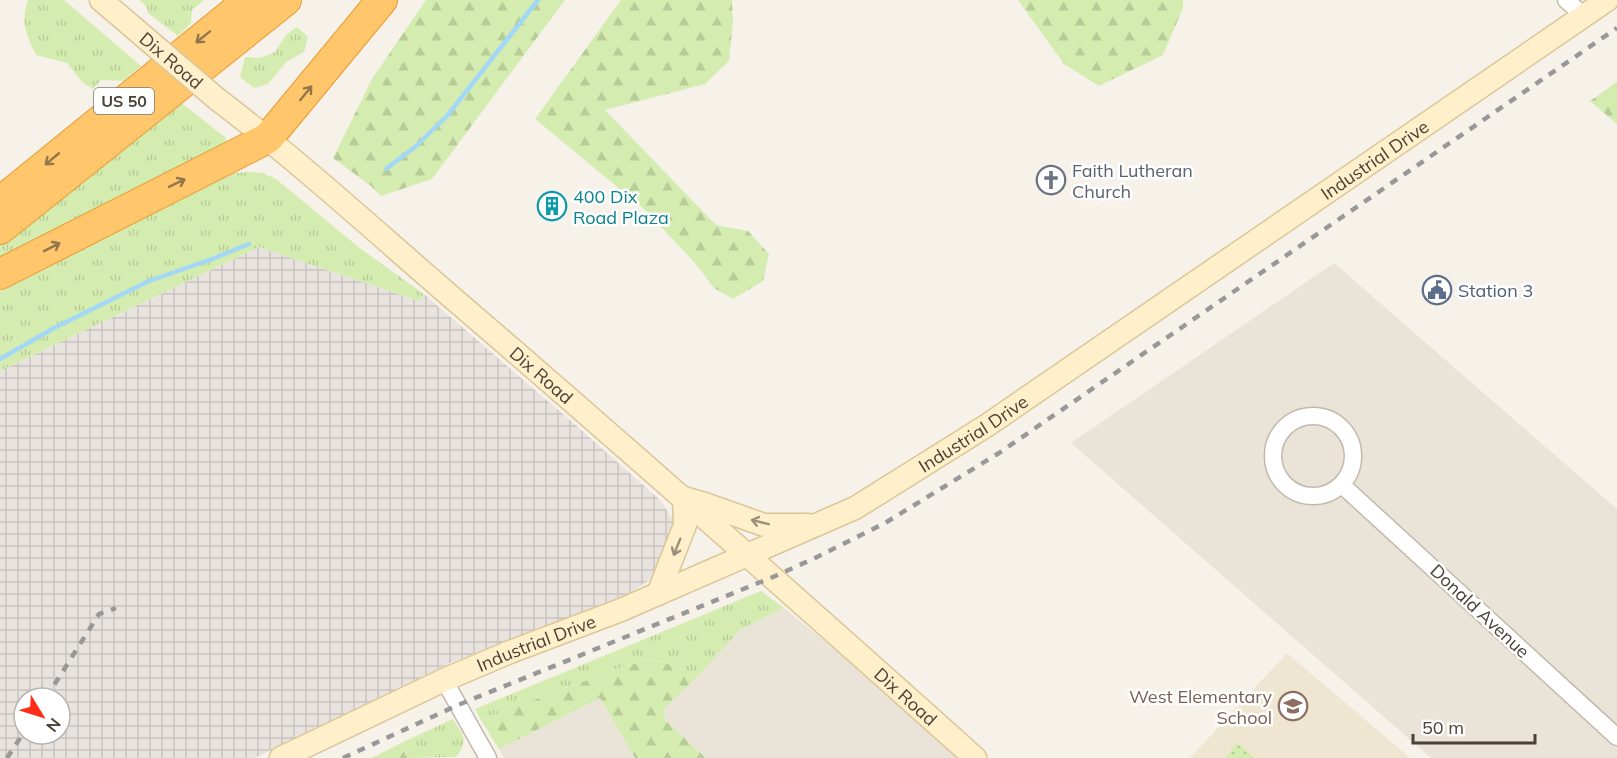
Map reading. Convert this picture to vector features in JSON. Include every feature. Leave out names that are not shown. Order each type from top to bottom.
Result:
[{"type":"highway","name":"US 50","points":[[0,202],[249,0]]},
{"type":"highway","name":"US 50","points":[[0,229],[286,0]]},
{"type":"highway","points":[[0,274],[268,138],[382,0]]},
{"type":"main road","name":"Dix Road","points":[[101,0],[217,99],[268,138],[684,498],[975,758]]},
{"type":"main road","name":"Industrial Drive","points":[[281,758],[444,680],[621,610],[855,508],[986,426],[1607,0]]},
{"type":"main road","points":[[658,594],[686,525],[684,498],[764,525],[818,525]]},
{"type":"street","points":[[1566,0],[1584,16]]},
{"type":"street","points":[[1306,416],[1319,416],[1332,420],[1342,427],[1350,437],[1353,462],[1342,484],[1332,492],[1320,496],[1307,496],[1285,485],[1278,475],[1273,450],[1284,428],[1294,420],[1306,416]]},
{"type":"street","name":"Donald Avenue","points":[[1342,484],[1617,737]]},
{"type":"street","points":[[444,680],[488,758]]},
{"type":"shaded area","points":[[259,247],[419,301],[425,295],[661,501],[672,518],[675,533],[662,566],[651,579],[630,593],[450,663],[255,758],[0,758],[0,371]]},
{"type":"shaded area","points":[[1334,263],[1617,509],[1617,758],[1431,758],[1071,443]]},
{"type":"shaded area","points":[[784,608],[966,758],[706,758],[665,720],[664,709],[740,630]]},
{"type":"shaded area","name":"West Elementary School","points":[[1287,653],[1410,758],[1190,758]]},
{"type":"shaded area","points":[[600,698],[635,758],[504,758],[499,749]]},
{"type":"green space","points":[[28,0],[64,0],[141,66],[123,81],[101,80],[93,89],[83,83],[67,63],[36,55],[24,22]]},
{"type":"green space","points":[[139,0],[204,0],[192,10],[191,23],[178,36],[148,13],[147,7]]},
{"type":"green space","points":[[426,0],[565,0],[432,179],[381,196],[333,158],[372,79]]},
{"type":"green space","points":[[621,0],[732,0],[733,23],[729,61],[705,84],[605,110],[716,225],[748,231],[769,254],[763,281],[733,299],[714,288],[695,263],[644,209],[535,119]]},
{"type":"green space","points":[[1018,0],[1183,0],[1183,8],[1163,55],[1099,86],[1064,64]]},
{"type":"green space","points":[[297,27],[308,37],[304,52],[286,62],[268,84],[254,88],[240,77],[245,57],[260,58],[275,52],[286,35]]},
{"type":"green space","points":[[1617,82],[1617,124],[1590,101]]},
{"type":"green space","points":[[179,101],[226,138],[226,145],[0,267],[0,243]]},
{"type":"green space","points":[[233,173],[263,173],[276,179],[361,249],[425,295],[419,301],[259,247],[0,371],[0,291],[39,267]]},
{"type":"green space","points":[[761,591],[784,608],[740,630],[700,674],[651,659],[622,667],[481,720],[475,709]]},
{"type":"green space","points":[[651,659],[700,674],[664,709],[665,720],[706,758],[635,758],[600,698],[499,749],[481,720],[622,667]]},
{"type":"green space","points":[[453,719],[464,738],[463,746],[456,757],[410,758],[403,742]]},
{"type":"green space","points":[[403,742],[410,758],[372,758]]},
{"type":"green space","points":[[1237,743],[1255,758],[1225,758]]},
{"type":"waterway","points":[[386,169],[415,147],[447,116],[538,0]]},
{"type":"waterway","points":[[0,359],[54,328],[149,281],[249,244]]},
{"type":"railway","points":[[343,758],[458,705],[773,577],[885,523],[999,453],[1617,28]]},
{"type":"railway","points":[[54,686],[99,614],[116,608]]},
{"type":"railway","points":[[7,758],[15,746]]},
{"type":"place","name":"Faith Lutheran Church","points":[[1051,180]]},
{"type":"place","name":"400 Dix Road Plaza","points":[[552,206]]},
{"type":"place","name":"Station 3","points":[[1437,290]]},
{"type":"place","name":"West Elementary School","points":[[1293,706]]}]
